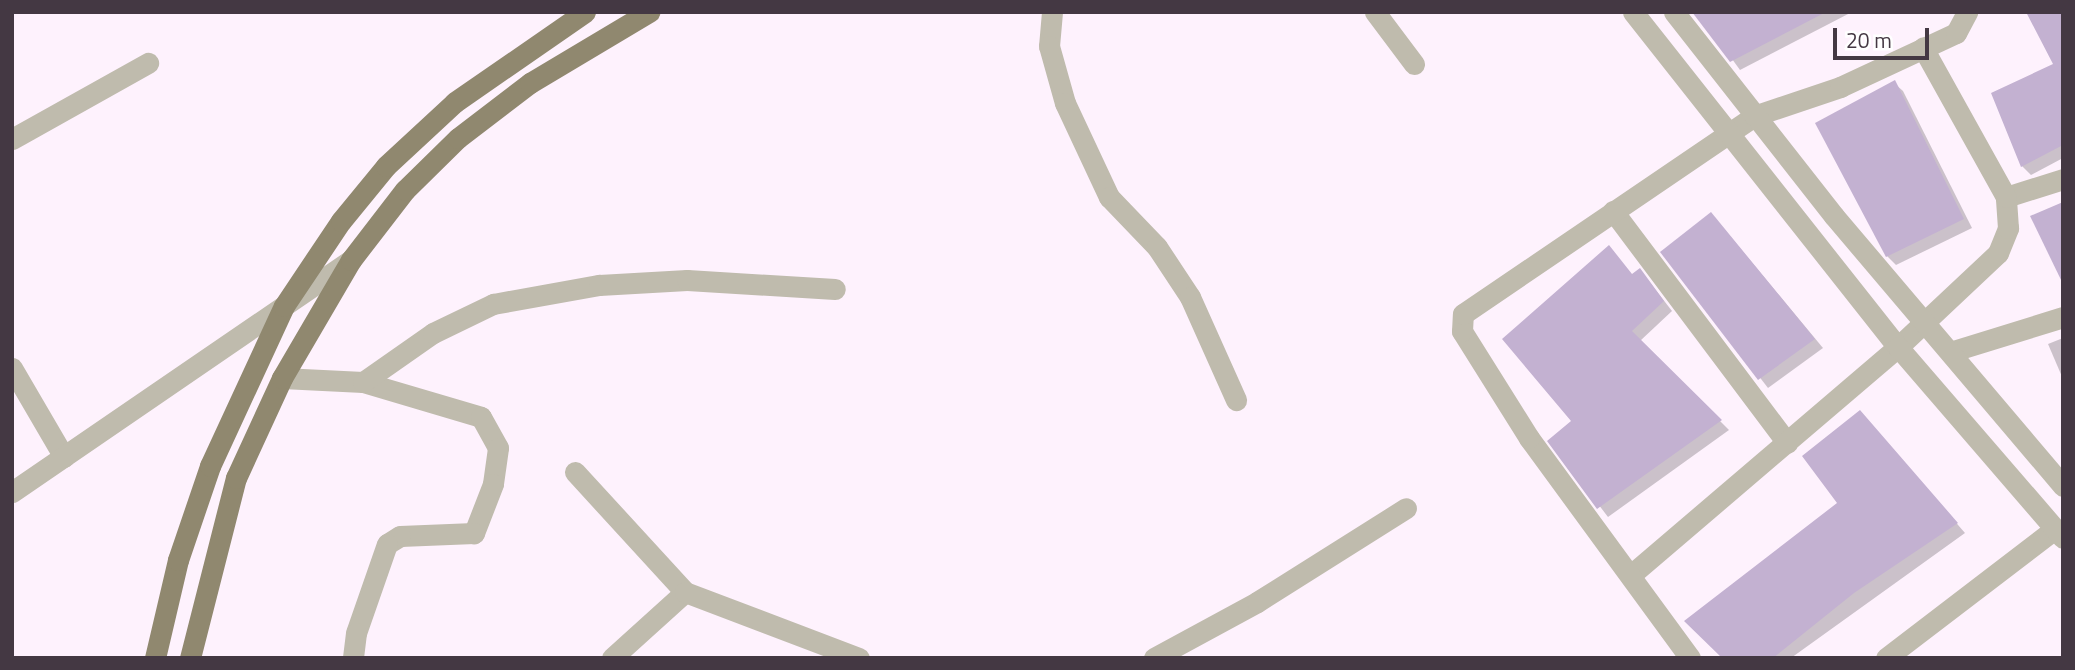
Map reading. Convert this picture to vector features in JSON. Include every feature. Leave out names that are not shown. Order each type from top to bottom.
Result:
[{"type":"main road","points":[[155,658],[178,560],[210,466],[284,306],[341,221],[386,166],[455,102],[585,12]]},
{"type":"main road","points":[[190,658],[236,478],[282,378],[351,260],[405,190],[458,138],[530,83],[649,12]]},
{"type":"street","points":[[1052,12],[1049,46],[1065,103],[1109,197],[1157,247],[1191,297],[1236,400]]},
{"type":"street","points":[[1375,12],[1414,64]]},
{"type":"street","points":[[1633,12],[1726,133],[1898,347],[2006,468],[2059,534],[1886,658]]},
{"type":"street","points":[[1674,12],[1754,116],[2063,486]]},
{"type":"street","points":[[1689,658],[1632,575],[1529,438],[1462,331],[1463,314],[1475,303],[1754,116],[1840,87],[1956,33],[1967,12]]},
{"type":"street","points":[[1632,575],[1898,347],[1998,253],[2008,228],[2006,197],[1923,48]]},
{"type":"street","points":[[12,139],[148,63]]},
{"type":"street","points":[[2006,197],[2063,179]]},
{"type":"street","points":[[1613,211],[1787,443]]},
{"type":"street","points":[[12,492],[351,260]]},
{"type":"street","points":[[363,382],[433,333],[494,304],[599,285],[687,280],[835,289]]},
{"type":"street","points":[[1950,352],[2063,317]]},
{"type":"street","points":[[12,368],[64,457]]},
{"type":"street","points":[[282,378],[363,382],[481,416],[498,448],[493,484],[474,533],[400,536],[387,544],[356,633],[353,658]]},
{"type":"street","points":[[2006,468],[2029,447]]},
{"type":"street","points":[[575,472],[685,592],[859,658]]},
{"type":"street","points":[[1154,658],[1257,602],[1406,508]]},
{"type":"street","points":[[612,658],[685,592]]},
{"type":"building","points":[[1692,12],[1826,12],[1730,62]]},
{"type":"building","points":[[2026,12],[2063,12],[2063,145],[2021,167],[1991,93],[2053,64]]},
{"type":"building","points":[[1895,80],[1964,219],[1886,257],[1815,123]]},
{"type":"building","points":[[2063,202],[2063,284],[2030,216]]},
{"type":"building","points":[[1711,212],[1815,339],[1758,380],[1660,252]]},
{"type":"building","points":[[1609,245],[1632,274],[1640,268],[1664,301],[1632,331],[1722,420],[1597,509],[1547,441],[1571,421],[1502,339]]},
{"type":"building","points":[[1860,410],[1958,523],[1854,593],[1773,658],[1722,658],[1684,621],[1837,503],[1802,456]]}]
